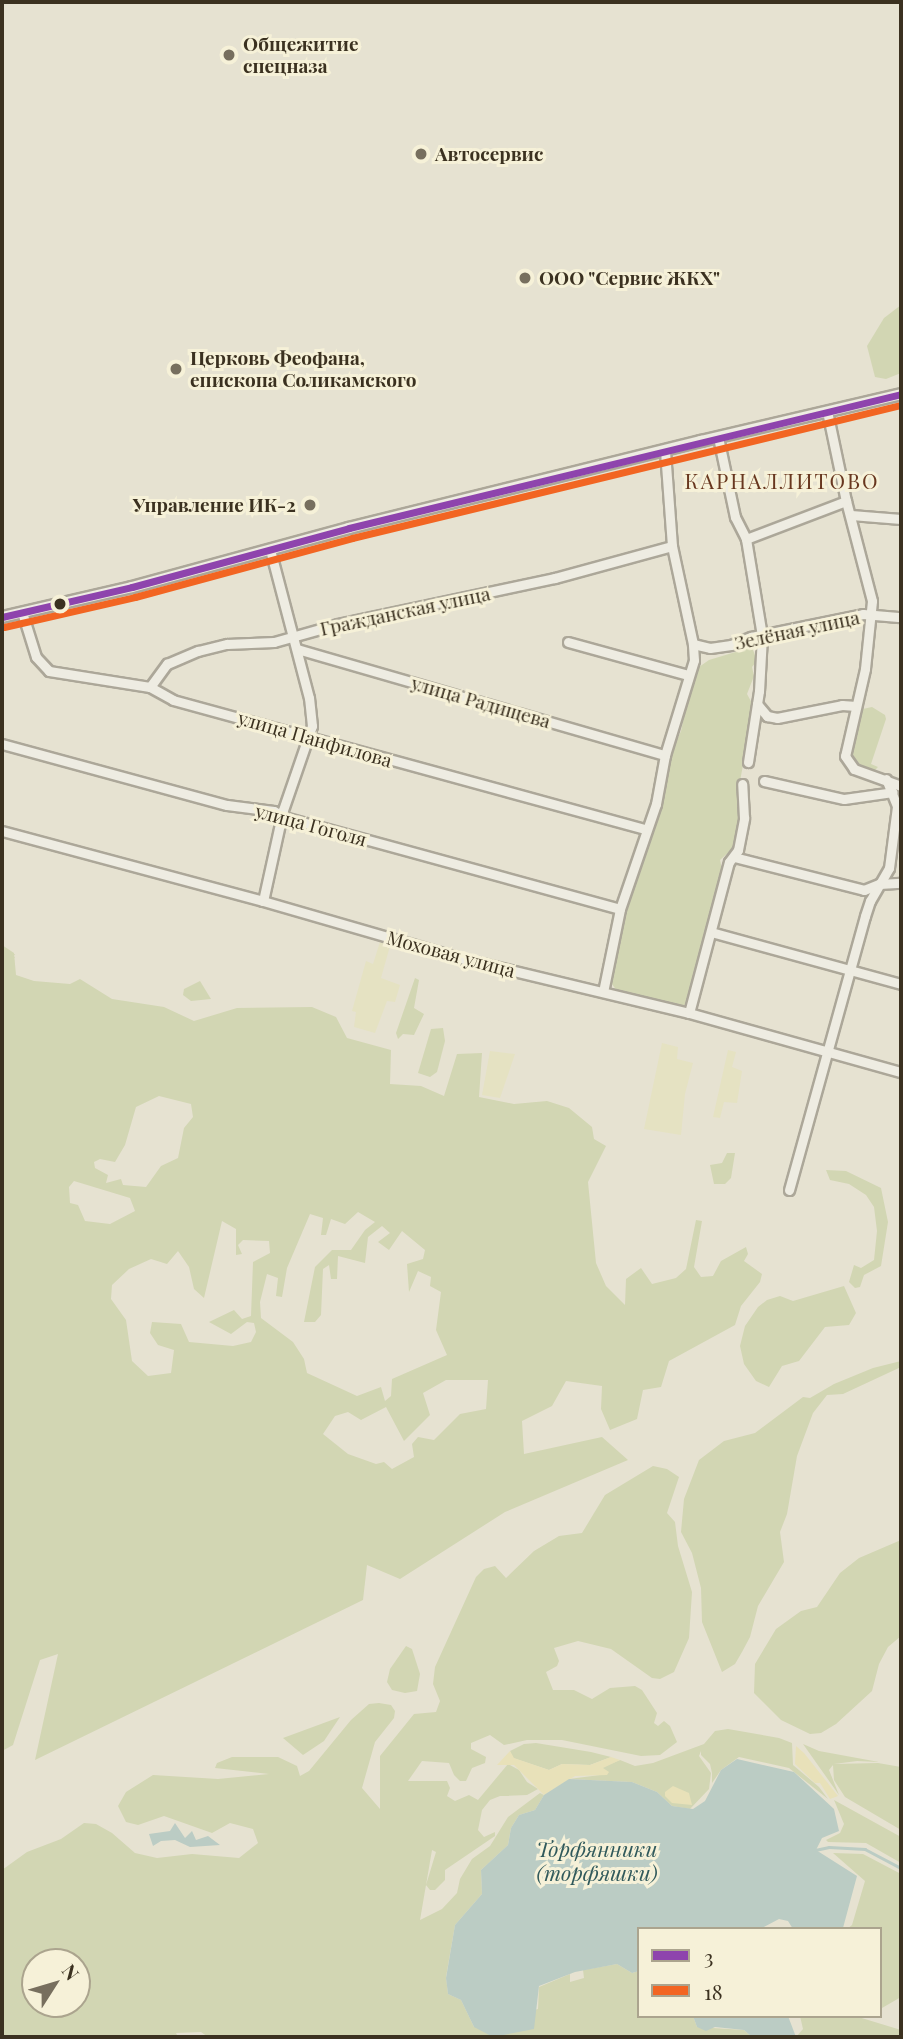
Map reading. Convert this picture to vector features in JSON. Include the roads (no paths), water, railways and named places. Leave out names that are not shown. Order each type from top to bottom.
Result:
[{"type":"street","points":[[2,617],[122,590],[270,549],[901,394]]},
{"type":"street","points":[[789,1190],[870,901],[889,868],[897,806],[897,789],[886,779],[861,772],[849,765],[845,756],[865,669],[872,601],[846,501],[827,411]]},
{"type":"street","points":[[718,437],[735,517],[746,539],[762,636],[757,704],[748,762]]},
{"type":"street","points":[[603,992],[620,909],[643,847],[645,829],[656,804],[665,755],[694,660],[672,546],[665,450]]},
{"type":"street","points":[[746,539],[846,501]]},
{"type":"street","points":[[851,515],[901,519]]},
{"type":"street","name":"Гражданская улица","points":[[150,687],[167,664],[198,651],[227,644],[274,642],[293,635],[545,580],[672,546]]},
{"type":"street","points":[[263,901],[284,817],[283,810],[312,726],[309,698],[270,549]]},
{"type":"street","name":"улица Панфилова","points":[[22,612],[36,657],[49,671],[150,687],[173,700],[645,829]]},
{"type":"street","name":"Зелёная улица","points":[[693,644],[710,648],[871,615],[901,617]]},
{"type":"street","points":[[568,642],[688,675]]},
{"type":"street","name":"улица Радищева","points":[[297,649],[665,755]]},
{"type":"street","points":[[757,704],[767,716],[777,718],[842,705],[856,706]]},
{"type":"street","name":"улица Гоголя","points":[[2,744],[228,805],[274,811],[284,817],[620,909]]},
{"type":"street","points":[[764,781],[844,799],[897,789]]},
{"type":"street","points":[[690,1013],[729,862],[734,857],[744,818],[742,784]]},
{"type":"street","name":"Моховая улица","points":[[2,831],[263,901],[464,959],[690,1013],[901,1072]]},
{"type":"street","points":[[734,857],[864,890],[879,884],[901,883]]},
{"type":"street","points":[[711,932],[901,984]]},
{"type":"water","name":"Торфянники (торфяшки)","points":[[737,1759],[794,1772],[834,1809],[839,1831],[822,1838],[816,1850],[857,1876],[843,1927],[792,1927],[788,1921],[779,1919],[764,1927],[637,1927],[637,1972],[632,1973],[617,1964],[575,1972],[539,1986],[534,2029],[493,2037],[474,2027],[461,2000],[448,1994],[446,1978],[455,1925],[482,1894],[481,1870],[508,1845],[511,1828],[519,1815],[535,1810],[544,1795],[569,1779],[632,1782],[657,1792],[672,1806],[693,1809],[705,1801],[721,1770]]},
{"type":"water","points":[[175,1823],[185,1838],[192,1831],[196,1840],[208,1836],[220,1845],[190,1847],[175,1840],[161,1841],[153,1846],[149,1834],[170,1831]]},
{"type":"water","points":[[694,2018],[789,2018],[796,2037],[752,2037],[744,2030],[715,2027],[706,2031],[697,2027]]},
{"type":"waterway","points":[[815,1850],[829,1847],[865,1849],[901,1868]]},
{"type":"place","name":"Общежитие спецназа","points":[[229,55]]},
{"type":"place","name":"Автосервис","points":[[421,154]]},
{"type":"place","name":"ООО \"Сервис ЖКХ\"","points":[[525,278]]},
{"type":"place","name":"Церковь Феофана, епископа Соликамского","points":[[176,369]]},
{"type":"place","name":"Управление ИК-2","points":[[310,505]]},
{"type":"district","name":"КАРНАЛЛИТОВО","points":[[782,480]]}]
